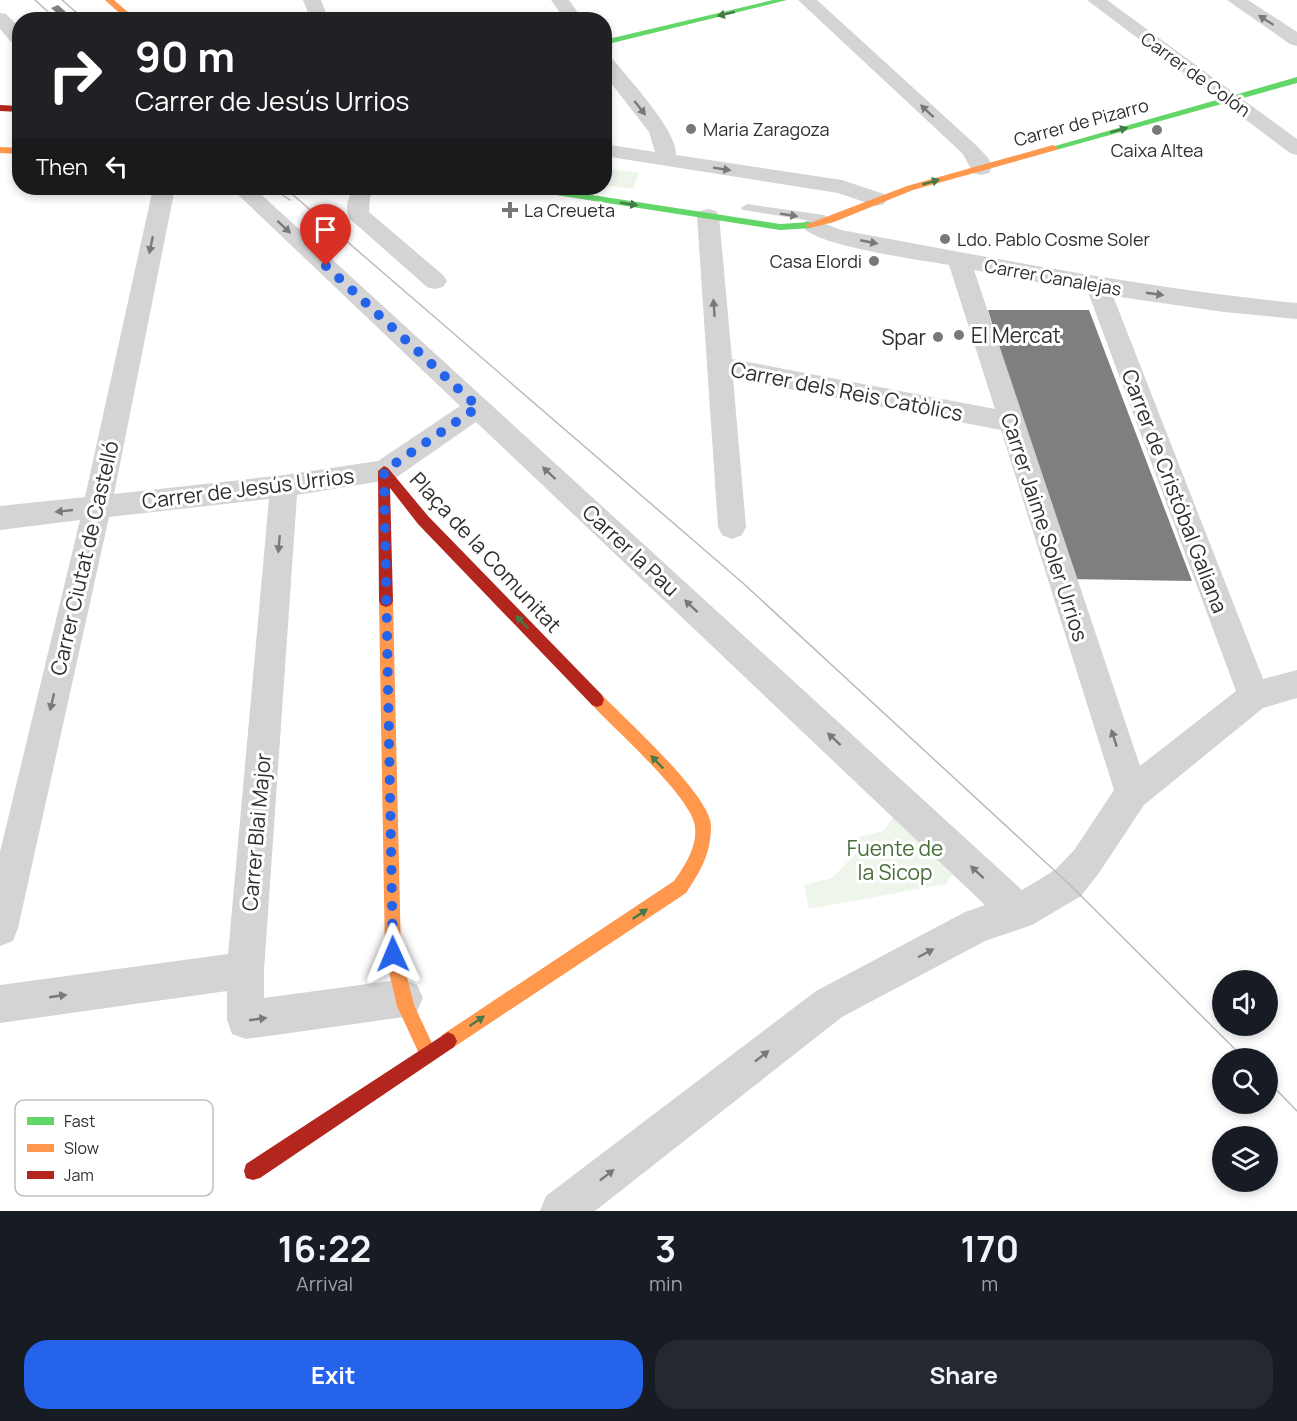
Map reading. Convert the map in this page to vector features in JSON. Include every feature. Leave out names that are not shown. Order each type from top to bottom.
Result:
[{"type":"main road","points":[[612,41],[783,0]]},
{"type":"main road","name":"Carrer de Pizarro","points":[[822,223],[876,199],[1297,80]]},
{"type":"main road","points":[[574,195],[780,227],[822,223]]},
{"type":"main road","name":"Plaça de la Comunitat","points":[[384,471],[423,520],[688,794],[703,823],[699,858],[680,887],[428,1054],[404,998],[393,954],[384,471]]},
{"type":"main road","points":[[253,1171],[428,1054]]},
{"type":"street","points":[[807,0],[970,150],[978,159],[981,168]]},
{"type":"street","name":"Carrer de Colón","points":[[1096,0],[1296,149]]},
{"type":"street","points":[[1236,0],[1297,40]]},
{"type":"street","points":[[0,18],[12,31]]},
{"type":"street","points":[[612,71],[659,131],[666,147],[665,159]]},
{"type":"street","points":[[612,151],[842,187],[876,199]]},
{"type":"street","name":"Carrer Ciutat de Castelló","points":[[0,928],[97,507],[163,195]]},
{"type":"street","name":"Carrer la Pau","points":[[250,195],[1019,912]]},
{"type":"street","points":[[360,195],[358,214],[435,281]]},
{"type":"street","points":[[708,216],[732,527]]},
{"type":"street","name":"Carrer Canalejas","points":[[822,223],[836,236],[1097,286],[1224,304],[1297,311]]},
{"type":"street","name":"Carrer Jaime Soler Urrios","points":[[959,260],[1132,793]]},
{"type":"street","name":"Carrer de Cristóbal Galiana","points":[[1097,286],[1254,696]]},
{"type":"street","name":"Carrer dels Reis Catòlics","points":[[718,366],[1011,422]]},
{"type":"street","name":"Carrer de Jesús Urrios","points":[[0,518],[284,486],[384,471],[478,407]]},
{"type":"street","name":"Carrer Blai Major","points":[[284,486],[245,969],[246,1020],[404,998]]},
{"type":"street","points":[[561,1211],[830,1004],[978,925],[1019,912],[1068,883],[1087,861],[1132,793],[1254,696],[1297,684]]},
{"type":"street","points":[[0,1004],[245,969]]},
{"type":"lane","points":[[747,208],[822,223]]},
{"type":"green space","points":[[612,169],[639,173],[633,189],[612,186]]},
{"type":"green space","name":"Fuente de la Sicop","points":[[895,815],[953,873],[946,884],[809,909],[804,885],[832,878],[861,848],[857,837],[883,831]]},
{"type":"building","points":[[58,5],[66,12],[56,12],[51,8]]},
{"type":"building","points":[[988,310],[1089,310],[1192,581],[1069,579]]},
{"type":"tram line","points":[[35,0],[48,12]]},
{"type":"tram line","points":[[62,0],[76,12]]},
{"type":"tram line","points":[[282,195],[290,200]]},
{"type":"tram line","points":[[293,195],[744,584],[1068,883],[1234,1048]]},
{"type":"tram line","points":[[1278,1091],[1297,1111]]},
{"type":"traffic: fast","points":[[612,41],[783,0]]},
{"type":"traffic: fast","points":[[1053,148],[1297,80]]},
{"type":"traffic: fast","points":[[575,195],[780,227],[810,225]]},
{"type":"traffic: slow","points":[[109,0],[123,12]]},
{"type":"traffic: slow","points":[[810,225],[830,220],[910,188],[1053,148]]},
{"type":"traffic: slow","points":[[0,150],[12,151]]},
{"type":"traffic: slow","points":[[386,601],[393,954],[406,1006],[428,1054]]},
{"type":"traffic: slow","points":[[448,1041],[680,887],[699,858],[703,823],[688,794],[597,700]]},
{"type":"traffic: jam","points":[[0,108],[12,109]]},
{"type":"traffic: jam","points":[[386,601],[384,471],[423,520],[597,700]]},
{"type":"traffic: jam","points":[[253,1171],[448,1041]]},
{"type":"place","name":"Maria Zaragoza","points":[[691,129]]},
{"type":"place","name":"Caixa Altea","points":[[1157,130]]},
{"type":"place","name":"La Creueta","points":[[510,210]]},
{"type":"place","name":"Ldo. Pablo Cosme Soler","points":[[945,239]]},
{"type":"place","name":"Casa Elordi","points":[[874,261]]},
{"type":"place","name":"El Mercat","points":[[959,335]]},
{"type":"place","name":"Spar","points":[[938,337]]},
{"type":"route","points":[[326,266],[478,407],[384,471],[393,954]]}]
